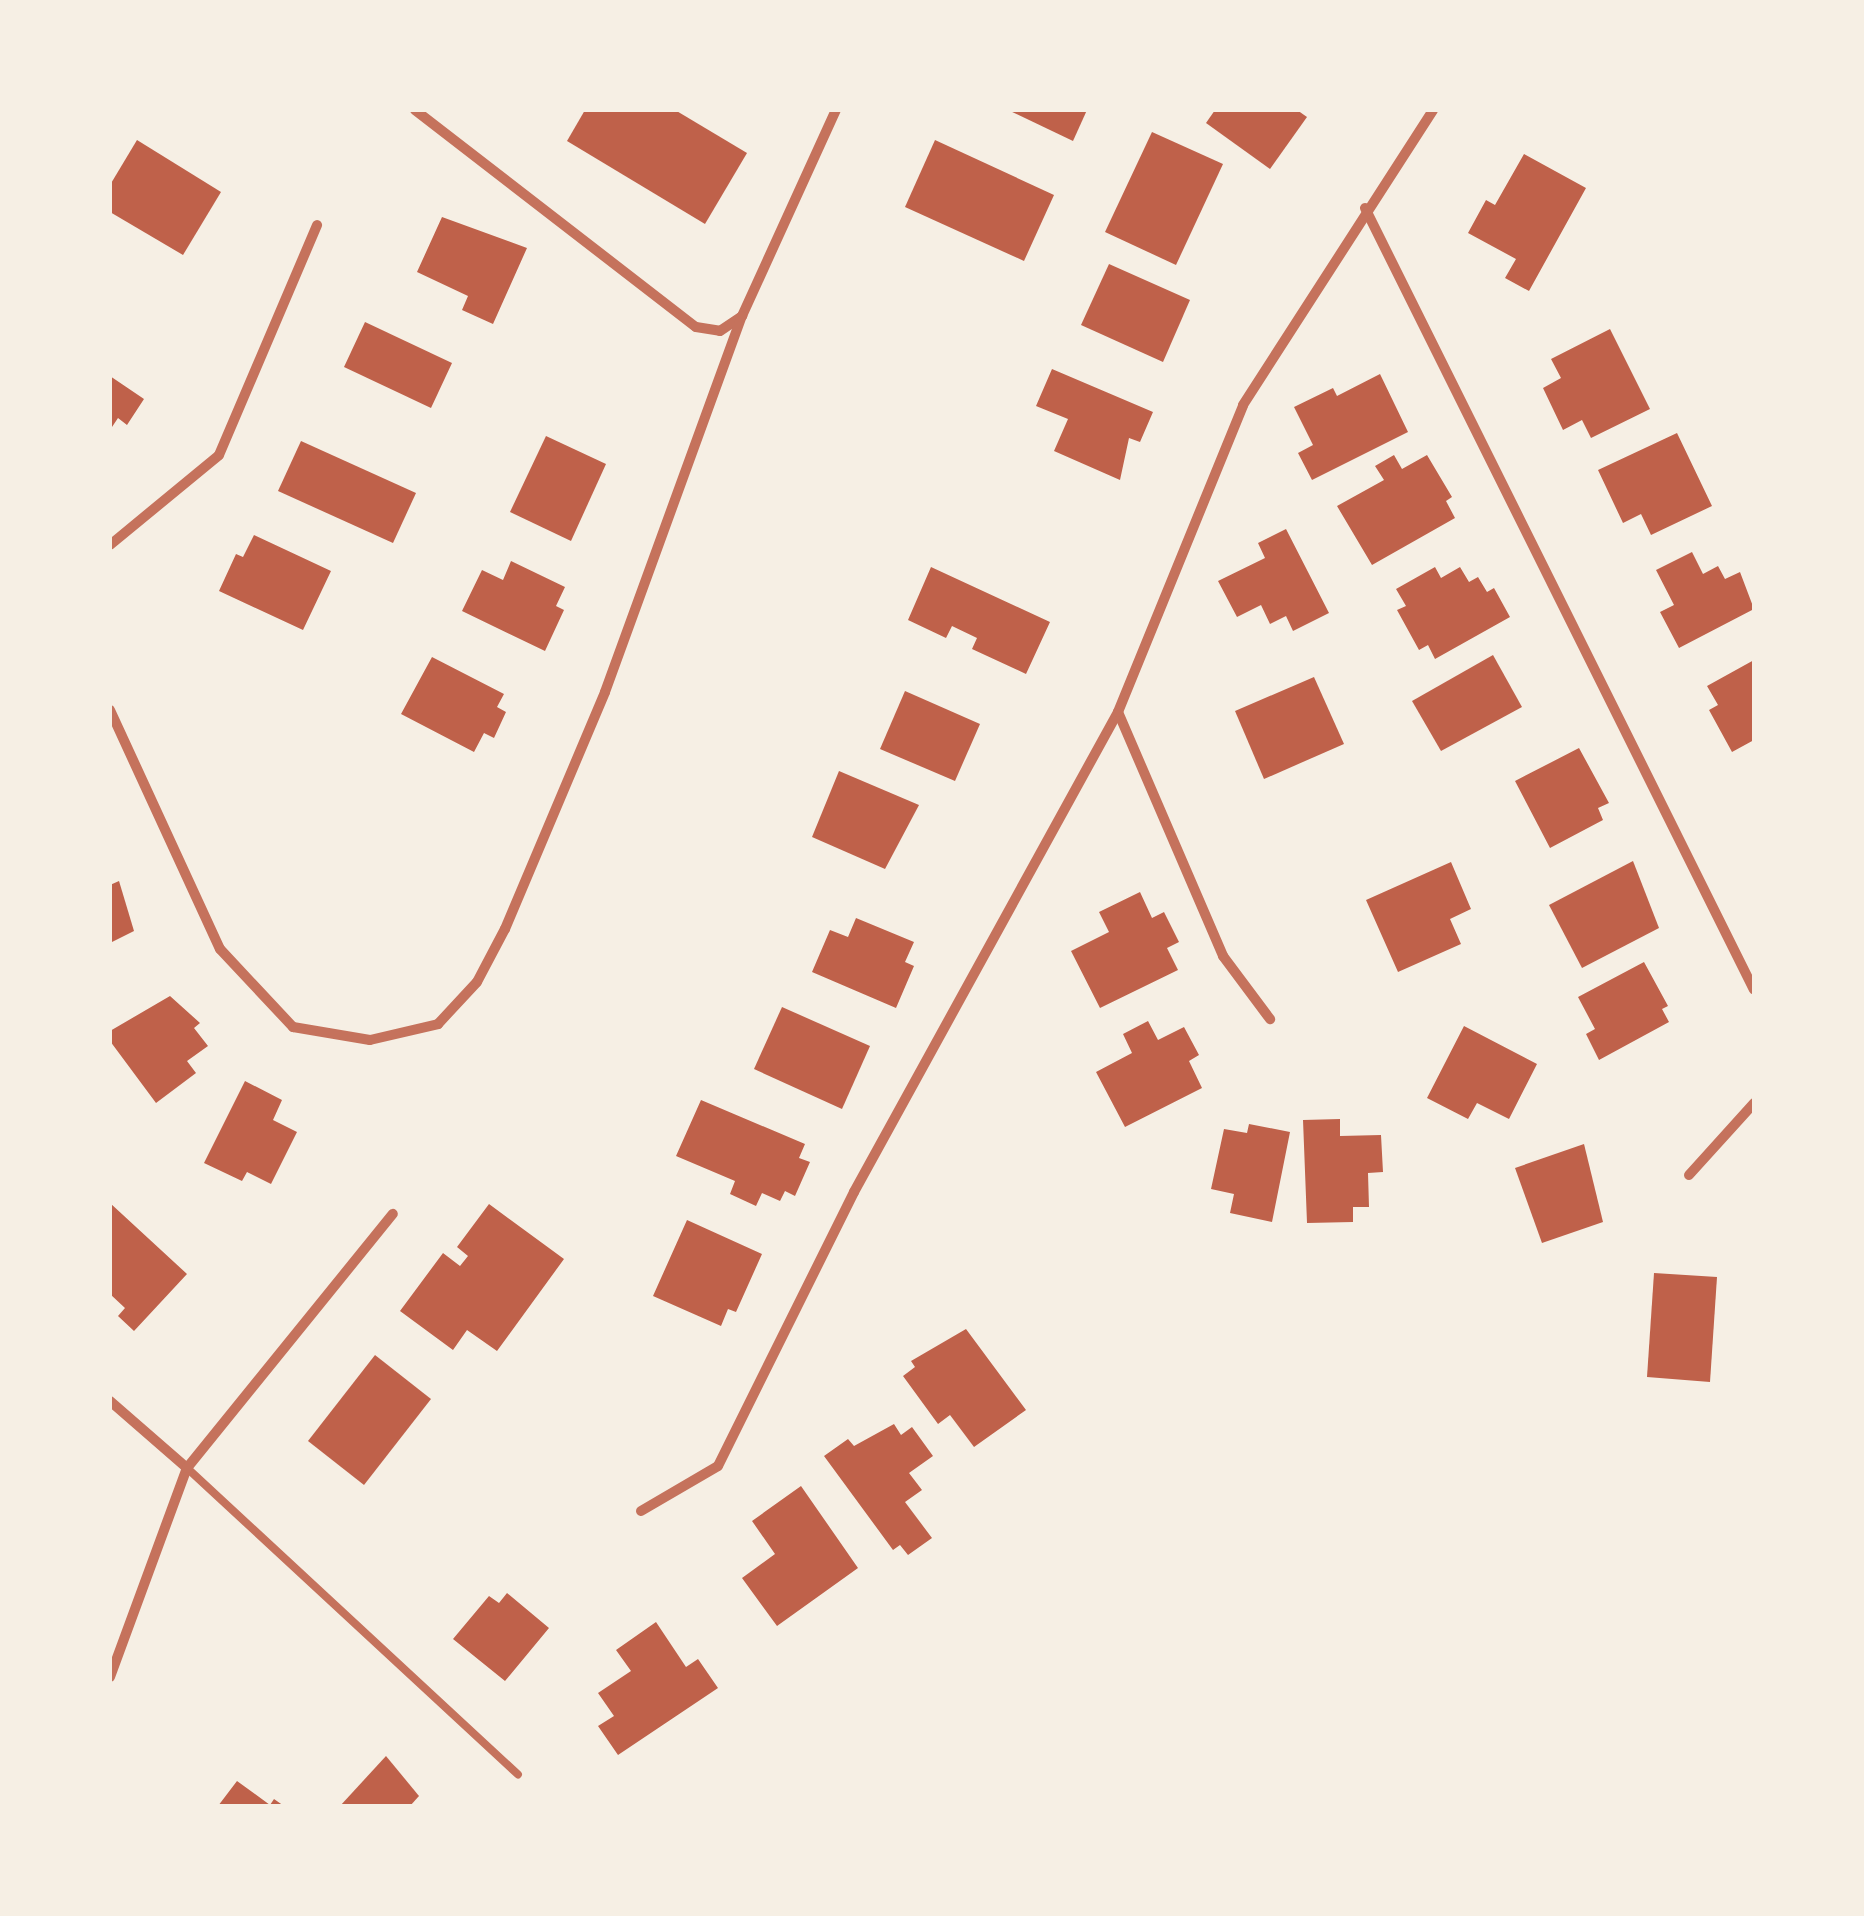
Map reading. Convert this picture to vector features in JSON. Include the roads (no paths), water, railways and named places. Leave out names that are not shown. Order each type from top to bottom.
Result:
[{"type":"street","points":[[415,110],[696,327],[720,331],[742,316]]},
{"type":"street","points":[[110,710],[220,948],[293,1027],[370,1040],[438,1024],[477,982],[506,929],[605,692],[742,316],[836,110]]},
{"type":"street","points":[[641,1511],[718,1466],[854,1192],[1118,712],[1243,405],[1366,208],[1433,110]]},
{"type":"street","points":[[1366,208],[1754,990]]},
{"type":"street","points":[[110,546],[219,455],[317,225]]},
{"type":"street","points":[[1118,712],[1223,956],[1270,1018]]},
{"type":"street","points":[[1690,1175],[1754,1103]]},
{"type":"street","points":[[110,1676],[187,1468],[393,1214]]},
{"type":"street","points":[[110,1401],[187,1468]]},
{"type":"lane","points":[[187,1468],[518,1776]]}]
